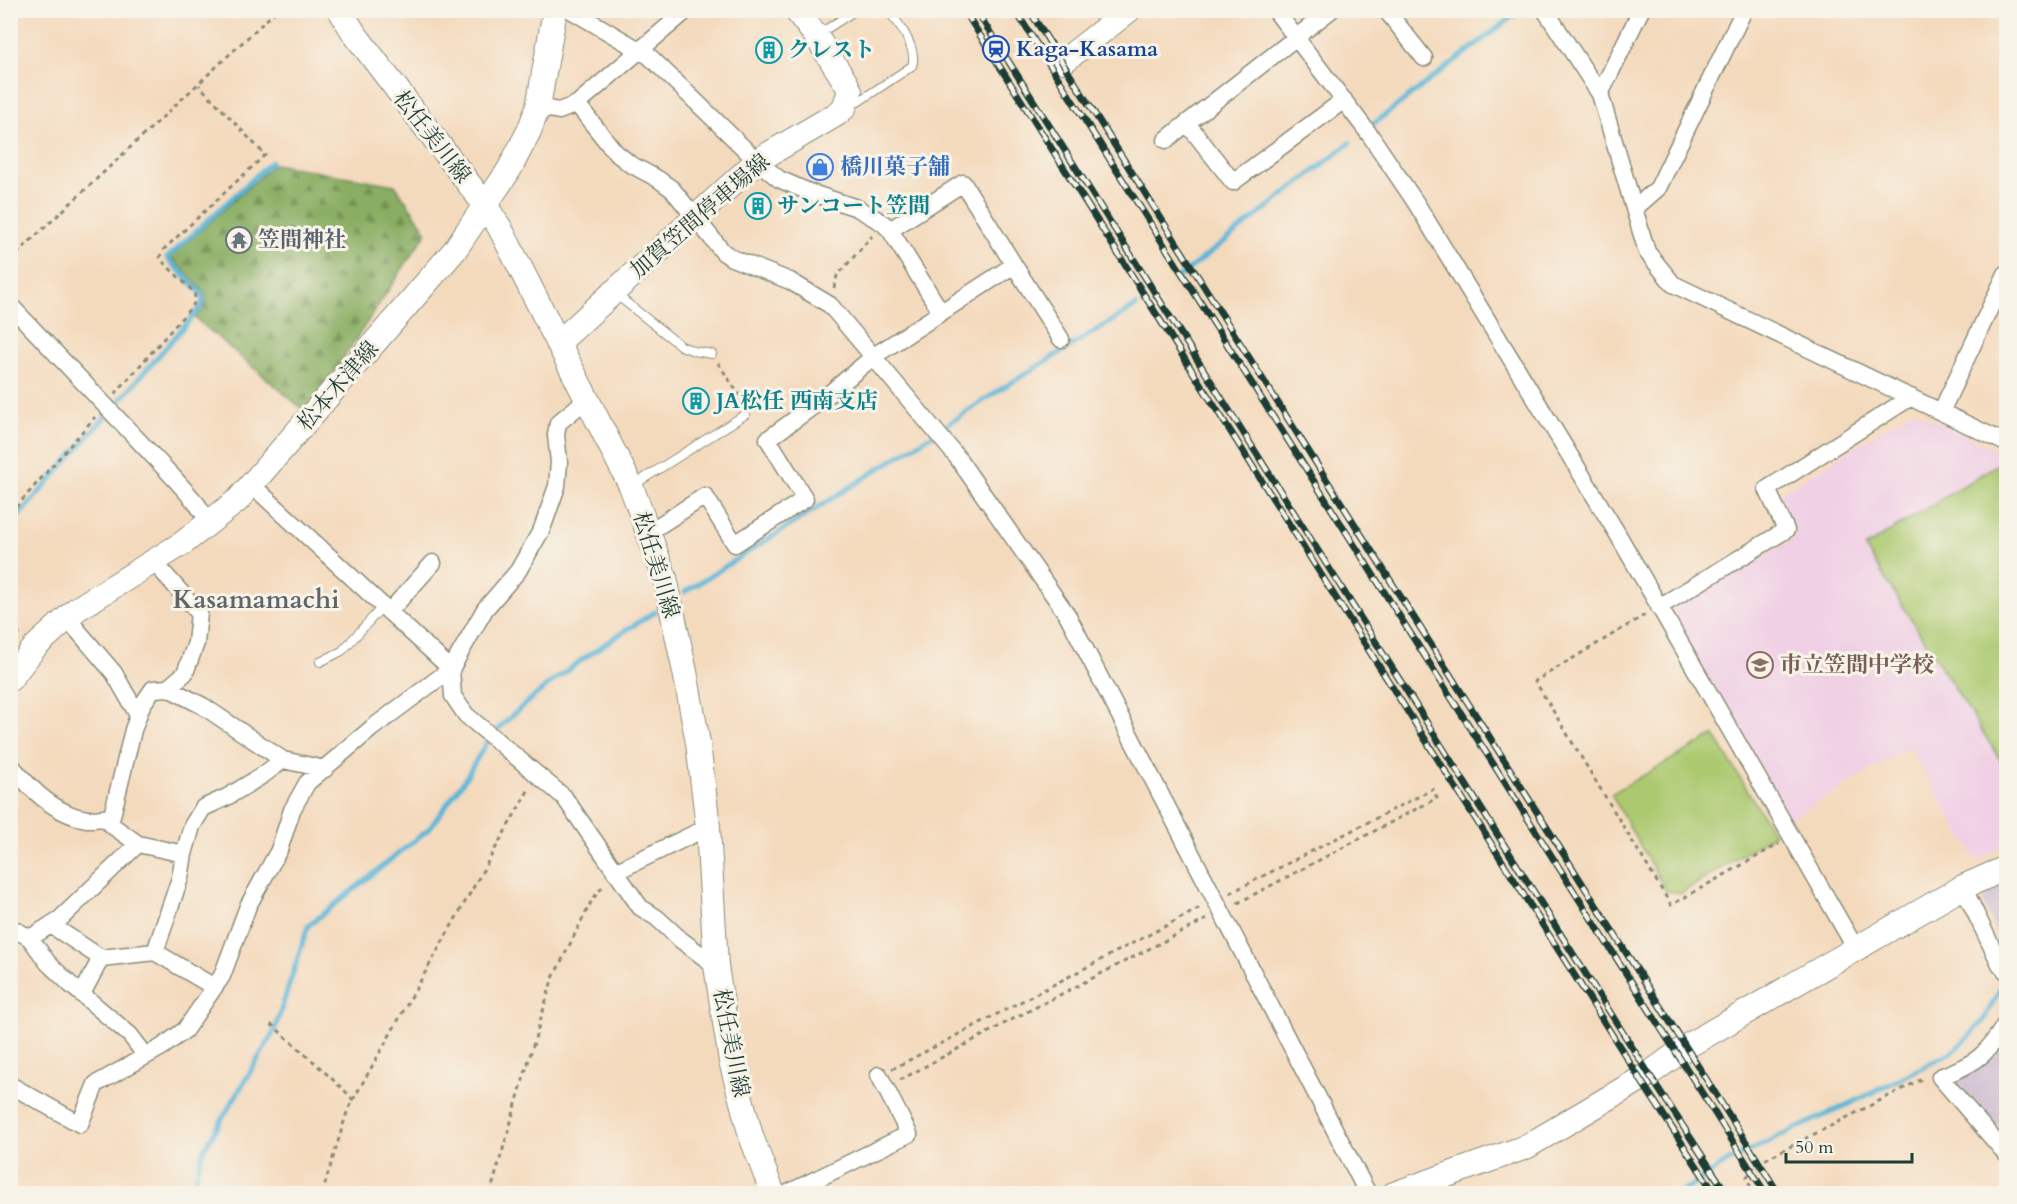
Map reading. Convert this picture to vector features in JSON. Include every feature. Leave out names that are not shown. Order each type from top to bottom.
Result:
[{"type":"main road","name":"松任美川線","points":[[340,10],[394,88],[485,205],[500,228],[631,486],[649,532],[664,578],[698,742],[708,826],[716,966],[731,1061],[750,1136],[772,1194]]},
{"type":"main road","name":"松本木津線","points":[[10,679],[35,647],[67,618],[106,590],[154,562],[210,524],[252,485],[454,251],[520,152],[538,107],[555,10]]},
{"type":"main road","points":[[796,10],[816,36],[846,83],[850,91],[848,99]]},
{"type":"main road","points":[[1064,61],[1129,10]]},
{"type":"main road","name":"加賀笠間停車場線","points":[[558,343],[757,160],[837,114],[844,108],[848,99]]},
{"type":"main road","points":[[1394,1194],[1526,1147],[1649,1074],[1689,1045],[1963,887],[2007,868]]},
{"type":"street","points":[[571,10],[649,56],[779,179],[857,208],[886,226],[941,312]]},
{"type":"street","points":[[538,107],[559,111],[577,104],[687,10]]},
{"type":"street","points":[[1275,10],[1344,100],[1423,213],[1617,533],[1856,949]]},
{"type":"street","points":[[1166,140],[1331,10]]},
{"type":"street","points":[[1386,10],[1424,58]]},
{"type":"street","points":[[1545,10],[1600,94],[1647,252],[1673,284],[2007,443]]},
{"type":"street","points":[[1600,94],[1641,10]]},
{"type":"street","points":[[1634,209],[1658,188],[1744,10]]},
{"type":"street","points":[[1187,123],[1233,182],[1344,100]]},
{"type":"street","points":[[577,104],[615,152],[630,164],[672,189],[693,218],[723,252],[732,258],[790,281],[830,304],[957,457],[1068,616],[1368,1194]]},
{"type":"street","points":[[886,226],[963,183],[1061,339]]},
{"type":"street","points":[[649,532],[705,496],[735,544],[805,499],[768,439],[823,399],[874,356],[1014,266]]},
{"type":"street","points":[[1941,412],[2007,274]]},
{"type":"street","points":[[10,306],[174,478],[197,504],[210,524]]},
{"type":"street","points":[[1659,607],[1786,530],[1767,489],[1911,397]]},
{"type":"street","points":[[10,1085],[80,1124],[96,1084],[146,1056],[185,1029],[222,976],[248,906],[279,850],[292,810],[308,783],[372,728],[451,669],[485,609],[518,571],[542,529],[557,486],[559,462],[556,435],[558,423],[587,399]]},
{"type":"street","points":[[252,485],[451,669],[453,696],[466,715],[564,797],[640,907],[716,966]]},
{"type":"street","points":[[154,562],[199,613],[196,643],[184,673],[168,688]]},
{"type":"street","points":[[386,609],[433,563]]},
{"type":"street","points":[[67,618],[114,673],[138,715]]},
{"type":"street","points":[[184,854],[138,844],[110,824],[138,715],[153,689],[168,688],[203,706],[283,760],[325,769]]},
{"type":"street","points":[[155,952],[180,878],[192,826],[203,808],[227,797],[283,760]]},
{"type":"street","points":[[10,764],[24,781],[47,801],[66,812],[88,819],[111,817]]},
{"type":"street","points":[[615,872],[708,826]]},
{"type":"street","points":[[30,938],[60,919],[138,844]]},
{"type":"street","points":[[1963,887],[2003,968]]},
{"type":"street","points":[[51,925],[101,958],[155,952],[214,987]]},
{"type":"street","points":[[10,927],[30,938],[48,963],[130,1035],[146,1056]]},
{"type":"street","points":[[82,994],[101,958]]},
{"type":"street","points":[[2007,1023],[1991,1047],[1968,1067],[1940,1077],[2007,1154]]},
{"type":"street","points":[[786,1194],[909,1134],[883,1081]]},
{"type":"lane","points":[[816,36],[856,10]]},
{"type":"lane","points":[[848,99],[858,102],[912,66],[913,50],[894,17],[886,10]]},
{"type":"lane","points":[[618,296],[681,346],[712,354]]},
{"type":"lane","points":[[631,486],[746,414]]},
{"type":"lane","points":[[320,662],[342,651],[386,609]]},
{"type":"path","points":[[10,260],[277,10]]},
{"type":"path","points":[[10,514],[194,304],[195,293],[162,261],[160,257],[162,251],[265,155],[199,85]]},
{"type":"path","points":[[830,304],[837,276],[886,226]]},
{"type":"path","points":[[712,354],[747,406],[746,414]]},
{"type":"path","points":[[1659,607],[1535,681],[1671,905],[1791,837]]},
{"type":"path","points":[[322,1194],[352,1101],[538,774]]},
{"type":"path","points":[[883,1081],[1012,1019],[1218,906],[1432,789],[1437,798],[1218,906],[883,1081]]},
{"type":"path","points":[[490,1194],[552,980],[592,900],[615,872]]},
{"type":"path","points":[[271,1024],[285,1034],[347,1093],[352,1101]]},
{"type":"path","points":[[1755,1194],[1747,1177],[1756,1164],[1926,1078],[1940,1077]]},
{"type":"shaded area","points":[[1913,410],[2006,455],[2006,844],[1977,861],[1909,747],[1790,819],[1671,614],[1675,608],[1795,538],[1777,496]]},
{"type":"shaded area","points":[[2006,883],[2006,954],[1983,903],[1985,891]]},
{"type":"shaded area","points":[[2006,1043],[2006,1137],[1958,1083]]},
{"type":"green space","points":[[274,164],[395,185],[427,232],[307,413],[195,318],[205,303],[204,292],[171,257]]},
{"type":"green space","points":[[1998,464],[2006,469],[2006,769],[1865,547]]},
{"type":"green space","points":[[1714,735],[1774,834],[1682,893],[1666,891],[1611,794]]},
{"type":"waterway","points":[[1372,125],[1521,10]]},
{"type":"waterway","points":[[1179,277],[1350,143]]},
{"type":"waterway","points":[[115,406],[201,307],[203,300],[201,293],[167,258],[271,162]]},
{"type":"waterway","points":[[942,428],[1136,306]]},
{"type":"waterway","points":[[10,526],[106,416]]},
{"type":"waterway","points":[[685,592],[932,435]]},
{"type":"waterway","points":[[495,732],[532,698],[571,668],[655,612]]},
{"type":"waterway","points":[[191,1194],[203,1151],[274,1032],[308,926],[429,829],[463,782],[487,742]]},
{"type":"waterway","points":[[1679,1194],[1732,1159],[1872,1093],[1952,1052],[1983,1021],[2006,978]]},
{"type":"railway","points":[[964,10],[1715,1194]]},
{"type":"railway","points":[[976,10],[1727,1194]]},
{"type":"railway","points":[[1015,10],[1766,1194]]},
{"type":"railway","points":[[1029,10],[1779,1194]]},
{"type":"place","name":"Kaga-Kasama","points":[[996,49]]},
{"type":"place","name":"クレスト","points":[[769,50]]},
{"type":"place","name":"橋川菓子舗","points":[[820,167]]},
{"type":"place","name":"サンコート笠間","points":[[758,206]]},
{"type":"place","name":"笠間神社","points":[[239,240]]},
{"type":"place","name":"JA松任 西南支店","points":[[696,401]]},
{"type":"place","name":"市立笠間中学校","points":[[1760,665]]},
{"type":"district","name":"Kasamamachi","points":[[256,599]]}]
